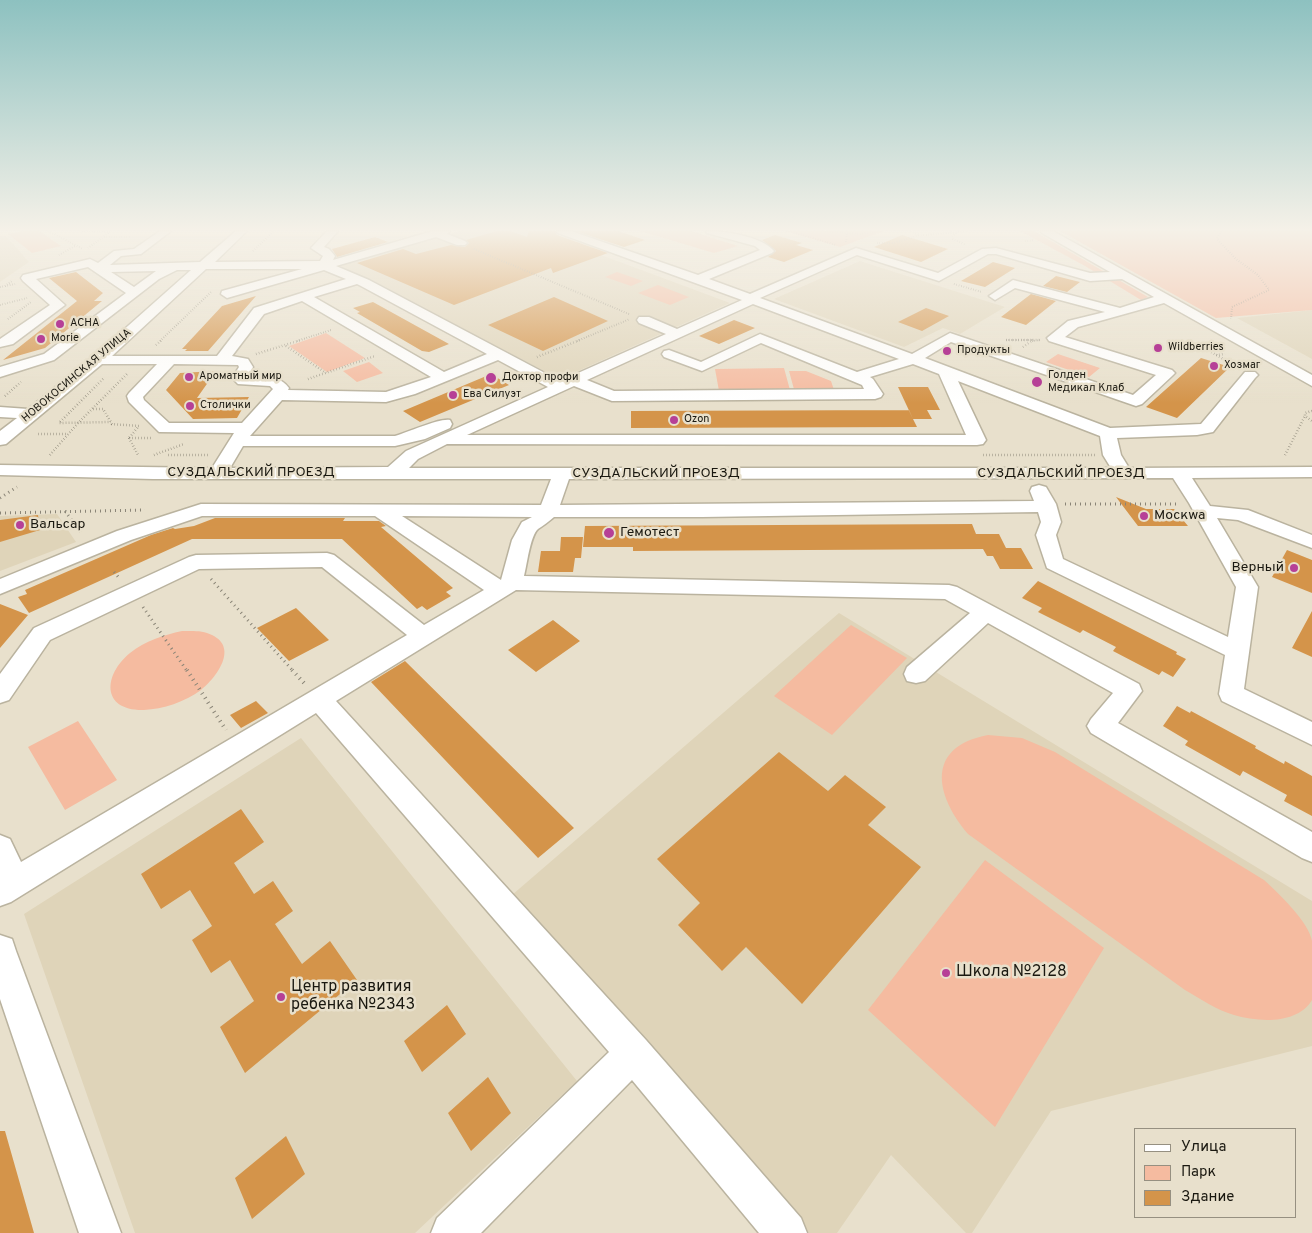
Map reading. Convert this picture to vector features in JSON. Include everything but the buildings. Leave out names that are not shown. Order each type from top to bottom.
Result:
[{"type":"street","points":[[0,343],[8,341],[58,305],[39,289]]},
{"type":"street","points":[[127,289],[134,293]]},
{"type":"street","points":[[0,372],[49,357],[140,289]]},
{"type":"street","name":"НОВОКОСИНСКАЯ УЛИЦА","points":[[0,440],[98,360],[177,289]]},
{"type":"street","points":[[227,294],[245,289]]},
{"type":"street","points":[[227,360],[259,311],[328,289]]},
{"type":"street","points":[[373,289],[553,384]]},
{"type":"street","points":[[725,289],[1108,433],[1207,428],[1250,375]]},
{"type":"street","points":[[171,359],[135,396],[137,402],[165,428],[242,434],[395,441],[419,435],[553,384],[575,380],[746,303],[756,295],[771,289]]},
{"type":"street","points":[[995,296],[1006,289]]},
{"type":"street","points":[[1030,289],[1117,311]]},
{"type":"street","points":[[1149,289],[1312,381]]},
{"type":"street","points":[[303,296],[444,378]]},
{"type":"street","points":[[856,377],[913,359],[950,338],[1136,401],[1167,374],[1054,338],[1073,324],[1117,311],[1143,306],[1165,298]]},
{"type":"street","points":[[644,320],[678,334]]},
{"type":"street","points":[[575,380],[612,396],[875,394],[868,382],[760,338],[697,370],[669,354]]},
{"type":"street","points":[[279,392],[386,397],[444,378],[498,355]]},
{"type":"street","points":[[98,360],[171,359],[243,362],[246,367],[240,378],[243,381],[274,382],[279,392]]},
{"type":"street","points":[[442,440],[977,440],[946,372]]},
{"type":"street","points":[[393,473],[412,455],[553,384]]},
{"type":"street","points":[[218,473],[242,434],[279,392]]},
{"type":"street","points":[[0,412],[34,414]]},
{"type":"street","points":[[1108,433],[1112,455],[1123,473]]},
{"type":"street","name":"СУЗДАЛЬСКИЙ ПРОЕЗД","points":[[0,470],[562,474],[1312,472]]},
{"type":"street","points":[[1179,473],[1247,587],[1231,694],[1312,734]]},
{"type":"street","points":[[0,849],[7,887],[506,587],[522,540],[529,526],[538,522],[548,511],[562,474]]},
{"type":"street","points":[[1031,474],[1046,504],[1051,522],[1046,535],[1054,562],[1237,651]]},
{"type":"street","points":[[0,587],[100,544],[160,522],[201,510],[548,511],[1034,507],[1046,504]]},
{"type":"street","points":[[1201,507],[1241,514],[1312,542]]},
{"type":"street","points":[[379,510],[506,587],[949,592],[1130,691],[1100,726],[1312,848]]},
{"type":"street","points":[[0,693],[42,634],[196,562],[327,560],[423,636]]},
{"type":"street","points":[[916,674],[986,612]]},
{"type":"street","points":[[318,699],[633,1053],[786,1233]]},
{"type":"street","points":[[0,951],[100,1233]]},
{"type":"street","points":[[452,1233],[633,1053]]},
{"type":"path","points":[[50,455],[79,422],[214,289]]},
{"type":"path","points":[[532,360],[635,316],[569,289]]},
{"type":"path","points":[[1224,322],[1233,318],[1232,307],[1269,290],[1268,289]]},
{"type":"path","points":[[0,305],[30,297],[32,300],[8,319]]},
{"type":"path","points":[[227,360],[286,346],[351,324]]},
{"type":"path","points":[[1004,340],[1060,340]]},
{"type":"path","points":[[1020,361],[1028,355],[1016,351],[1032,340]]},
{"type":"path","points":[[286,346],[327,373]]},
{"type":"path","points":[[1202,346],[1250,375]]},
{"type":"path","points":[[279,392],[395,349]]},
{"type":"path","points":[[1216,355],[1225,354]]},
{"type":"path","points":[[105,377],[59,422],[111,422],[139,426],[129,438],[138,455]]},
{"type":"path","points":[[92,409],[103,409],[111,422]]},
{"type":"path","points":[[1285,454],[1305,416],[1304,413],[1312,412]]},
{"type":"path","points":[[1305,416],[1312,421]]},
{"type":"path","points":[[38,434],[68,434]]},
{"type":"path","points":[[154,455],[190,441]]},
{"type":"path","points":[[0,498],[19,485]]},
{"type":"path","points":[[1046,504],[1201,507]]},
{"type":"path","points":[[0,513],[152,510]]},
{"type":"path","points":[[196,562],[318,699]]},
{"type":"path","points":[[114,572],[132,591],[164,635],[238,748]]},
{"type":"shaded area","points":[[384,289],[691,289],[730,303],[560,379]]},
{"type":"shaded area","points":[[798,289],[947,289],[1005,307],[960,334],[943,328],[904,347],[774,299]]},
{"type":"shaded area","points":[[1312,310],[1312,359],[1237,318]]},
{"type":"shaded area","points":[[57,514],[76,542],[0,571],[0,516]]},
{"type":"shaded area","name":"Школа №2128","points":[[839,613],[1312,901],[1312,1046],[1051,1111],[972,1233],[966,1233],[891,1155],[837,1233],[809,1233],[512,895]]},
{"type":"shaded area","name":"Центр развития ребенка №2343","points":[[301,738],[577,1081],[415,1233],[135,1233],[24,914]]},
{"type":"green space","points":[[649,289],[667,289],[689,297],[670,305],[638,293]]},
{"type":"green space","points":[[1122,289],[1133,289],[1148,297],[1141,300]]},
{"type":"green space","points":[[1163,289],[1312,289],[1312,310],[1216,318]]},
{"type":"green space","points":[[326,333],[365,358],[327,372],[289,346]]},
{"type":"green space","points":[[1058,354],[1100,368],[1089,377],[1046,362]]},
{"type":"green space","points":[[369,362],[383,373],[357,382],[343,371]]},
{"type":"green space","points":[[784,368],[790,390],[719,391],[715,369]]},
{"type":"green space","points":[[789,371],[806,371],[831,381],[835,393],[795,393]]},
{"type":"green space","points":[[851,625],[907,658],[832,735],[774,696]]},
{"type":"green space","points":[[182,631],[205,632],[220,641],[224,647],[222,663],[213,678],[195,694],[166,706],[144,710],[130,709],[120,705],[114,698],[111,690],[111,681],[121,662],[130,653],[148,642]]},
{"type":"green space","points":[[78,721],[117,780],[65,810],[28,747]]},
{"type":"green space","points":[[988,735],[1022,738],[1055,752],[1264,880],[1292,908],[1310,933],[1312,941],[1312,1000],[1297,1014],[1276,1020],[1254,1019],[1227,1013],[1185,990],[968,834],[948,804],[943,789],[942,774],[945,761],[954,750],[968,741]]},
{"type":"green space","points":[[985,860],[1104,948],[995,1127],[868,1010]]},
{"type":"place","name":"АСНА","points":[[60,324]]},
{"type":"place","name":"Morie","points":[[41,339]]},
{"type":"place","name":"Wildberries","points":[[1158,348]]},
{"type":"place","name":"Продукты","points":[[947,351]]},
{"type":"place","name":"Хозмаг","points":[[1214,366]]},
{"type":"place","name":"Ароматный мир","points":[[189,377]]},
{"type":"place","name":"Доктор профи","points":[[491,378]]},
{"type":"place","name":"Голден Медикал Клаб","points":[[1037,382]]},
{"type":"place","name":"Ева Силуэт","points":[[453,395]]},
{"type":"place","name":"Столички","points":[[190,406]]},
{"type":"place","name":"Ozon","points":[[674,420]]},
{"type":"place","name":"Москwa","points":[[1144,516]]},
{"type":"place","name":"Вальсар","points":[[20,525]]},
{"type":"place","name":"Гемотест","points":[[609,533]]},
{"type":"place","name":"Верный","points":[[1294,568]]},
{"type":"place","name":"Школа №2128","points":[[946,973]]},
{"type":"place","name":"Центр развития ребенка №2343","points":[[281,997]]}]
